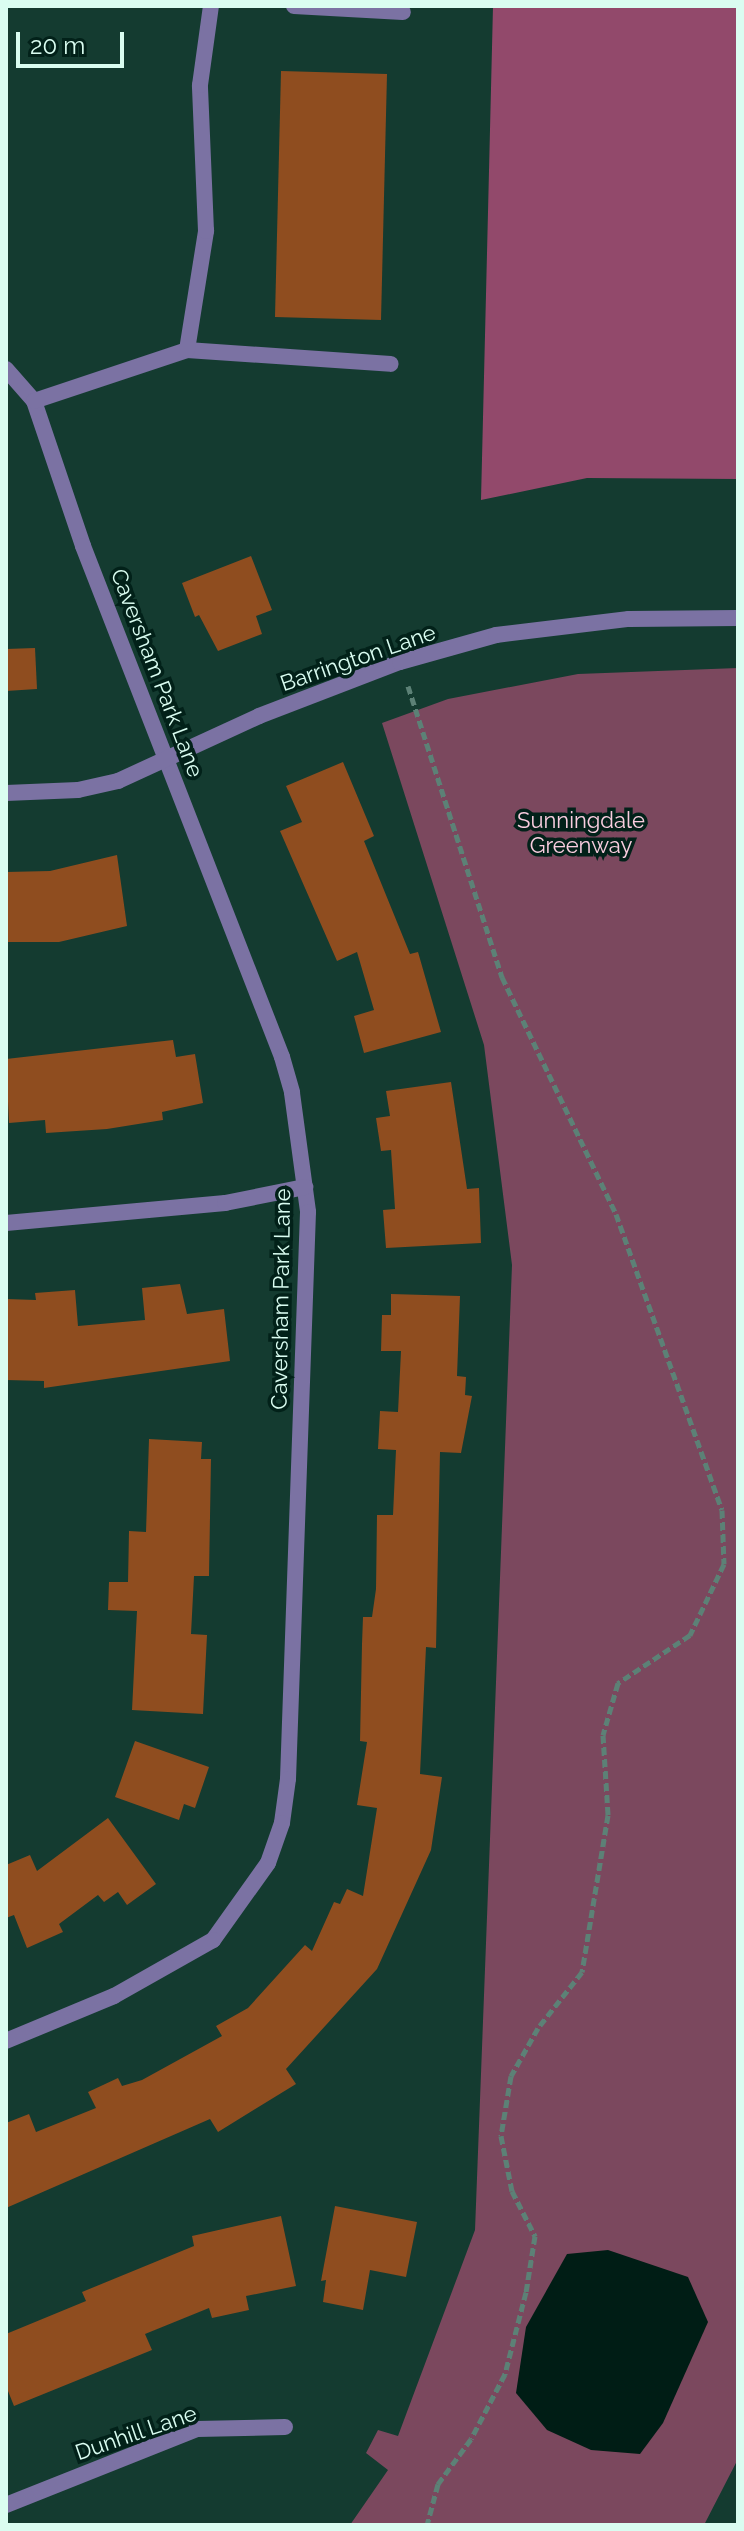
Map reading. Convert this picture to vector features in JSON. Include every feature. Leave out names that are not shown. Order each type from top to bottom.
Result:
[{"type":"street","points":[[187,350],[206,231],[200,85],[211,6]]},
{"type":"street","points":[[294,6],[403,12]]},
{"type":"street","points":[[34,401],[187,350],[391,364]]},
{"type":"street","name":"Caversham Park Lane","points":[[6,369],[34,401],[83,546],[282,1057],[305,1187],[303,1401],[282,1823],[250,1893],[213,1940],[114,1996],[6,2041]]},
{"type":"street","name":"Barrington Lane","points":[[6,793],[78,790],[168,763],[259,716],[400,662],[496,635],[629,619],[738,618]]},
{"type":"street","points":[[6,1223],[225,1203],[305,1187]]},
{"type":"street","name":"Dunhill Lane","points":[[6,2505],[197,2429],[285,2427]]},
{"type":"path","points":[[400,662],[502,977],[616,1214],[722,1510],[724,1564],[690,1635],[618,1683],[603,1735],[608,1815],[582,1972],[538,2028],[511,2076],[501,2136],[512,2191],[535,2236],[526,2292],[505,2374],[471,2439],[438,2484],[427,2525]]},
{"type":"green space","name":"Sunningdale Greenway","points":[[738,668],[738,2459],[704,2525],[350,2525],[388,2470],[366,2453],[378,2430],[398,2436],[475,2230],[512,1265],[484,1045],[382,723],[448,699],[578,674]]},
{"type":"shaded area","points":[[493,6],[738,6],[738,479],[587,478],[481,500]]},
{"type":"water","points":[[608,2250],[688,2277],[708,2322],[663,2423],[640,2454],[591,2450],[547,2430],[516,2393],[526,2327],[567,2254]]},
{"type":"building","points":[[281,71],[387,74],[381,320],[275,317]]},
{"type":"building","points":[[251,556],[272,610],[256,616],[262,634],[218,651],[199,615],[195,617],[182,583]]},
{"type":"building","points":[[35,648],[37,689],[6,691],[6,649]]},
{"type":"building","points":[[343,762],[374,836],[364,841],[410,954],[418,952],[441,1032],[364,1053],[354,1016],[374,1010],[357,952],[337,961],[280,831],[302,822],[286,786]]},
{"type":"building","points":[[117,855],[127,926],[59,942],[6,942],[6,872],[50,871]]},
{"type":"building","points":[[173,1040],[176,1057],[195,1054],[203,1103],[162,1112],[163,1120],[107,1129],[46,1133],[45,1120],[9,1123],[6,1059]]},
{"type":"building","points":[[451,1082],[467,1189],[479,1188],[481,1243],[386,1248],[383,1210],[395,1209],[391,1150],[381,1151],[376,1118],[390,1116],[386,1091]]},
{"type":"building","points":[[180,1284],[187,1314],[224,1309],[230,1361],[44,1388],[44,1381],[6,1380],[6,1299],[36,1300],[35,1293],[75,1290],[78,1326],[145,1320],[142,1288]]},
{"type":"building","points":[[391,1294],[460,1296],[457,1376],[466,1377],[465,1395],[472,1396],[461,1453],[440,1452],[436,1648],[426,1647],[420,1774],[442,1777],[431,1850],[377,1969],[286,2069],[296,2084],[218,2132],[210,2119],[6,2208],[6,2123],[29,2114],[36,2132],[96,2108],[88,2092],[118,2078],[122,2086],[142,2080],[222,2036],[216,2026],[248,2008],[305,1945],[312,1951],[334,1902],[340,1904],[347,1889],[363,1896],[377,1808],[357,1805],[367,1742],[360,1741],[363,1617],[372,1617],[376,1589],[377,1515],[393,1515],[396,1450],[378,1449],[380,1411],[398,1412],[401,1351],[381,1351],[382,1315],[391,1315]]},
{"type":"building","points":[[149,1439],[202,1442],[201,1459],[211,1459],[209,1576],[194,1576],[191,1634],[207,1635],[203,1714],[132,1710],[137,1611],[108,1610],[109,1582],[128,1582],[129,1531],[146,1532]]},
{"type":"building","points":[[135,1741],[209,1767],[195,1808],[184,1804],[179,1820],[115,1797]]},
{"type":"building","points":[[108,1818],[156,1884],[127,1905],[118,1892],[104,1902],[98,1895],[59,1924],[63,1932],[27,1948],[14,1915],[6,1918],[6,1865],[30,1855],[37,1871]]},
{"type":"building","points":[[335,2206],[417,2222],[406,2277],[370,2270],[363,2310],[323,2302],[326,2280],[321,2281]]},
{"type":"building","points":[[281,2216],[296,2286],[246,2296],[249,2310],[212,2318],[209,2308],[145,2334],[152,2350],[14,2406],[6,2386],[6,2334],[86,2301],[82,2292],[194,2246],[192,2236]]}]
